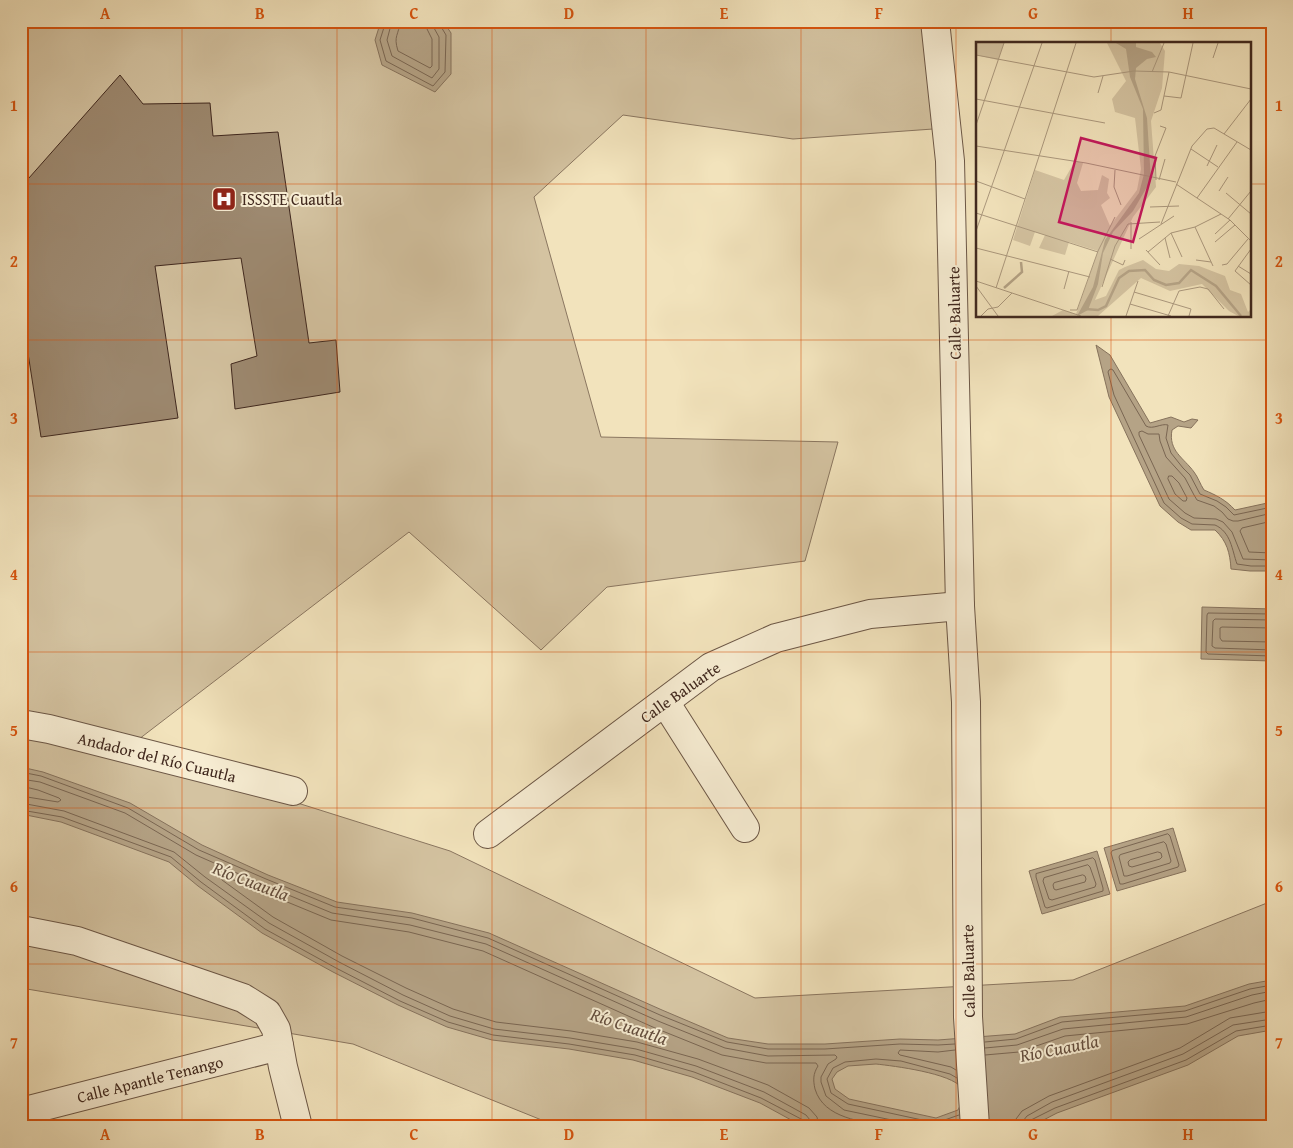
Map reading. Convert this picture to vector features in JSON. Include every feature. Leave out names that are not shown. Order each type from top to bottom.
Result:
[{"type":"street","name":"Calle Baluarte","points":[[935,21],[950,161],[960,606],[966,702],[968,1017],[975,1127]]},
{"type":"street","name":"Calle Baluarte","points":[[488,834],[711,667],[776,638],[870,614],[960,606]]},
{"type":"street","points":[[664,702],[745,828]]},
{"type":"street","name":"Andador del Río Cuautla","points":[[21,724],[49,729],[293,792]]},
{"type":"street","points":[[21,930],[86,944],[244,998],[267,1013],[276,1029],[298,1127]]},
{"type":"street","name":"Calle Apantle Tenango","points":[[21,1112],[279,1046]]},
{"type":"shaded area","points":[[21,21],[935,21],[947,128],[793,139],[623,115],[534,197],[601,437],[838,442],[805,561],[607,587],[541,650],[409,532],[126,749],[450,851],[755,998],[1073,980],[1272,901],[1272,1123],[1262,1127],[559,1127],[353,1044],[21,988]]},
{"type":"water","points":[[381,21],[443,21],[451,33],[451,74],[435,92],[382,65],[375,40]]},
{"type":"water","points":[[1096,345],[1110,355],[1150,423],[1171,417],[1184,422],[1192,419],[1198,420],[1191,428],[1178,426],[1172,430],[1171,437],[1178,454],[1190,467],[1204,490],[1221,498],[1235,510],[1272,502],[1272,571],[1231,569],[1227,548],[1215,530],[1191,530],[1178,522],[1160,506],[1109,397]]},
{"type":"water","points":[[1202,607],[1272,609],[1272,661],[1201,659]]},
{"type":"water","name":"Río Cuautla","points":[[21,767],[43,772],[130,803],[202,845],[268,875],[337,902],[412,913],[489,933],[728,1038],[768,1044],[825,1044],[900,1039],[938,1040],[1015,1034],[1060,1017],[1185,1006],[1249,984],[1272,980],[1272,1030],[1238,1036],[1188,1065],[1057,1113],[1030,1127],[804,1127],[760,1103],[692,1077],[633,1060],[569,1049],[492,1040],[447,1027],[333,972],[262,933],[169,862],[61,822],[21,814]],"holes":[[[876,1064],[935,1074],[956,1083],[963,1089],[965,1095],[958,1110],[936,1118],[849,1099],[835,1089],[832,1079],[837,1072],[848,1066]]]},
{"type":"water","points":[[1173,828],[1186,871],[1117,891],[1104,848]]},
{"type":"water","points":[[1097,851],[1110,894],[1042,914],[1029,871]]},
{"type":"building","points":[[120,75],[143,104],[210,103],[213,136],[278,132],[309,343],[336,340],[340,392],[235,409],[231,364],[257,356],[241,258],[155,266],[178,418],[41,437],[21,308],[21,187]]},
{"type":"place","name":"ISSSTE Cuautla","points":[[224,199]]}]
